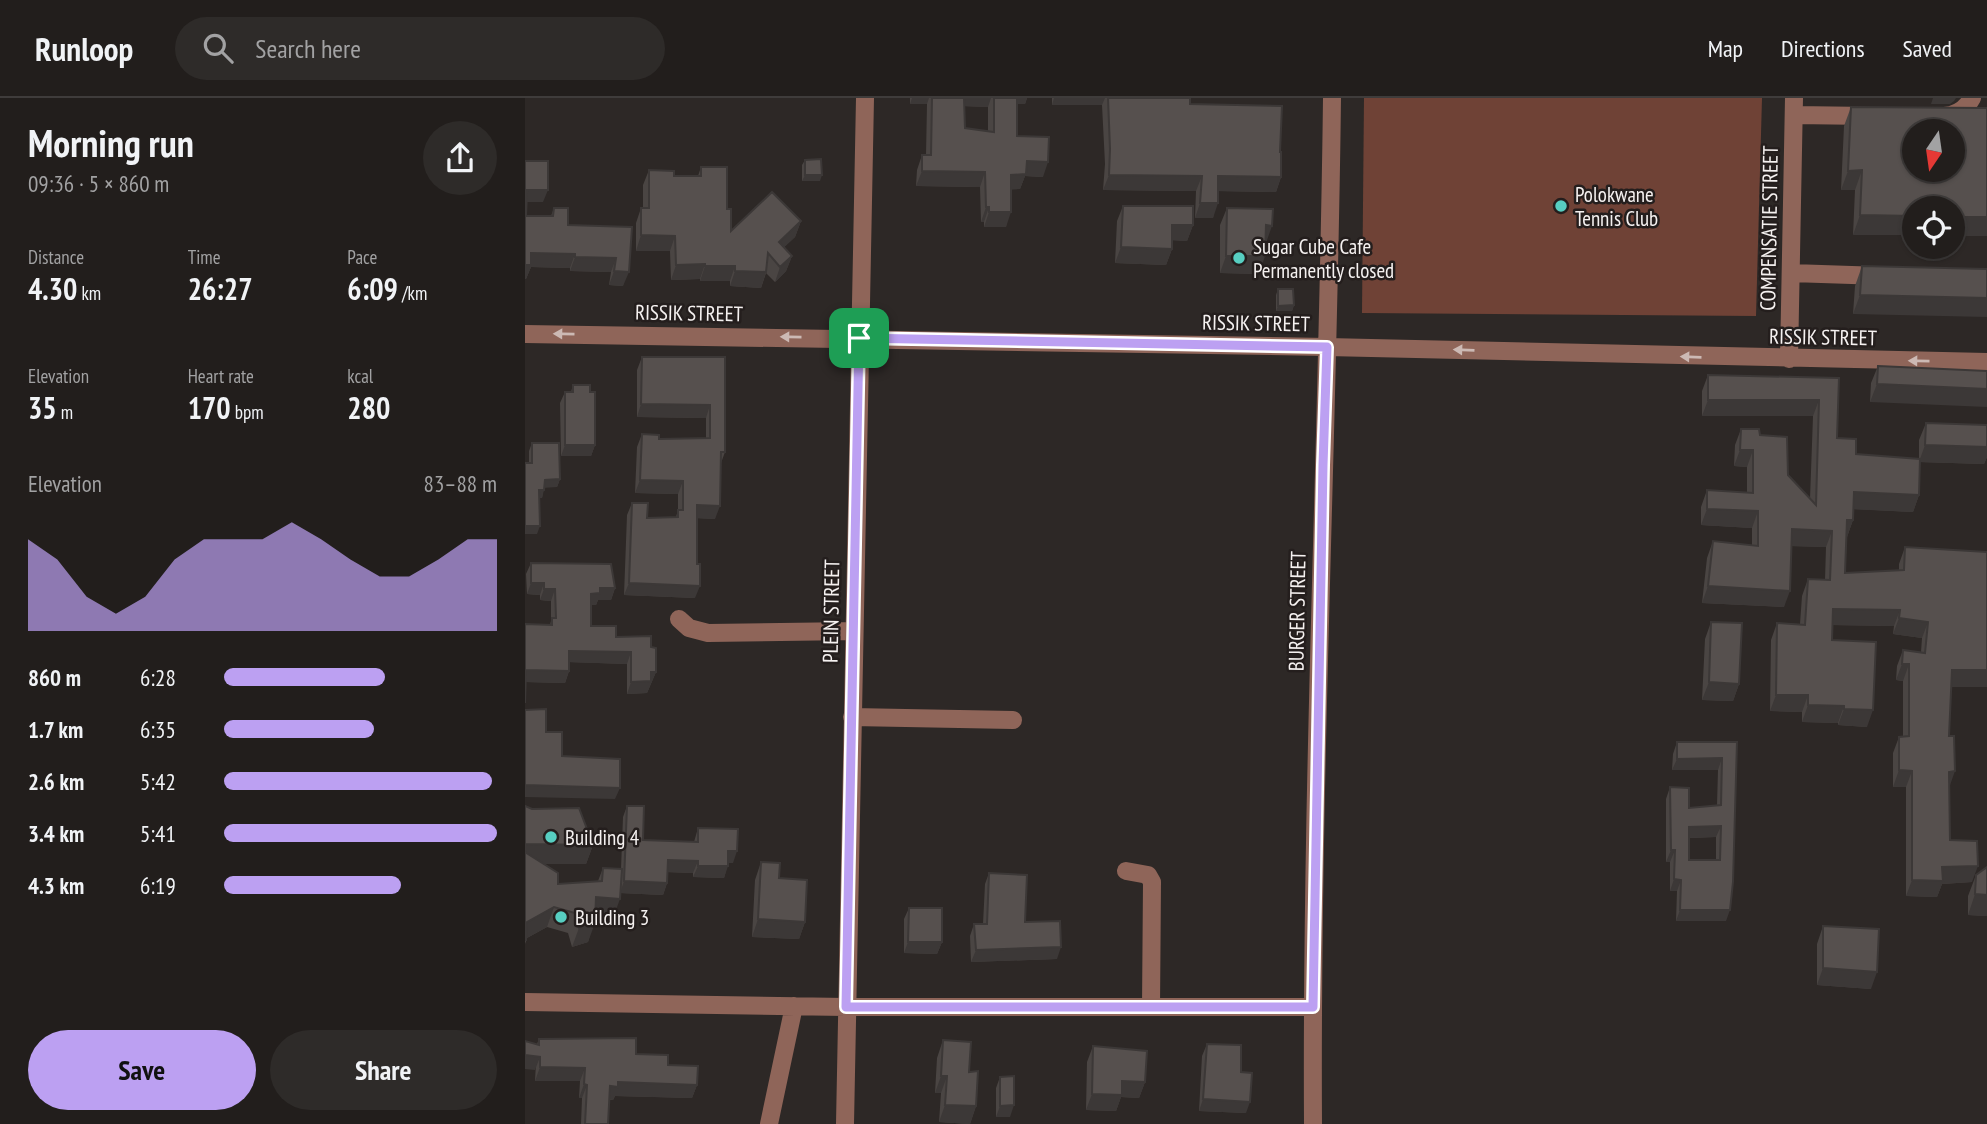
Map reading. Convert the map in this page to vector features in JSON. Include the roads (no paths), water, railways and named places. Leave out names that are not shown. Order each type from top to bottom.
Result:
[{"type":"street","name":"PLEIN STREET","points":[[845,1124],[865,98]]},
{"type":"street","name":"BURGER STREET","points":[[1313,1124],[1323,465],[1332,98]]},
{"type":"street","points":[[1923,116],[1953,115],[1963,109],[1972,98]]},
{"type":"street","points":[[1794,107],[1884,116]]},
{"type":"street","name":"COMPENSATIE STREET","points":[[1789,359],[1794,107]]},
{"type":"street","points":[[1791,273],[1895,276]]},
{"type":"street","name":"RISSIK STREET","points":[[525,334],[859,338],[1987,362]]},
{"type":"street","points":[[679,619],[689,628],[708,633],[854,631]]},
{"type":"street","points":[[852,717],[1013,720]]},
{"type":"street","points":[[1126,871],[1149,875],[1152,882],[1151,1007]]},
{"type":"street","points":[[525,1002],[846,1007],[1313,1007]]},
{"type":"street","points":[[769,1124],[794,1006]]},
{"type":"place","name":"Polokwane Tennis Club","points":[[1561,206]]},
{"type":"place","name":"Sugar Cube Cafe Permanently closed","points":[[1239,258]]},
{"type":"place","name":"Building 4","points":[[551,837]]},
{"type":"place","name":"Building 3","points":[[561,917]]}]
